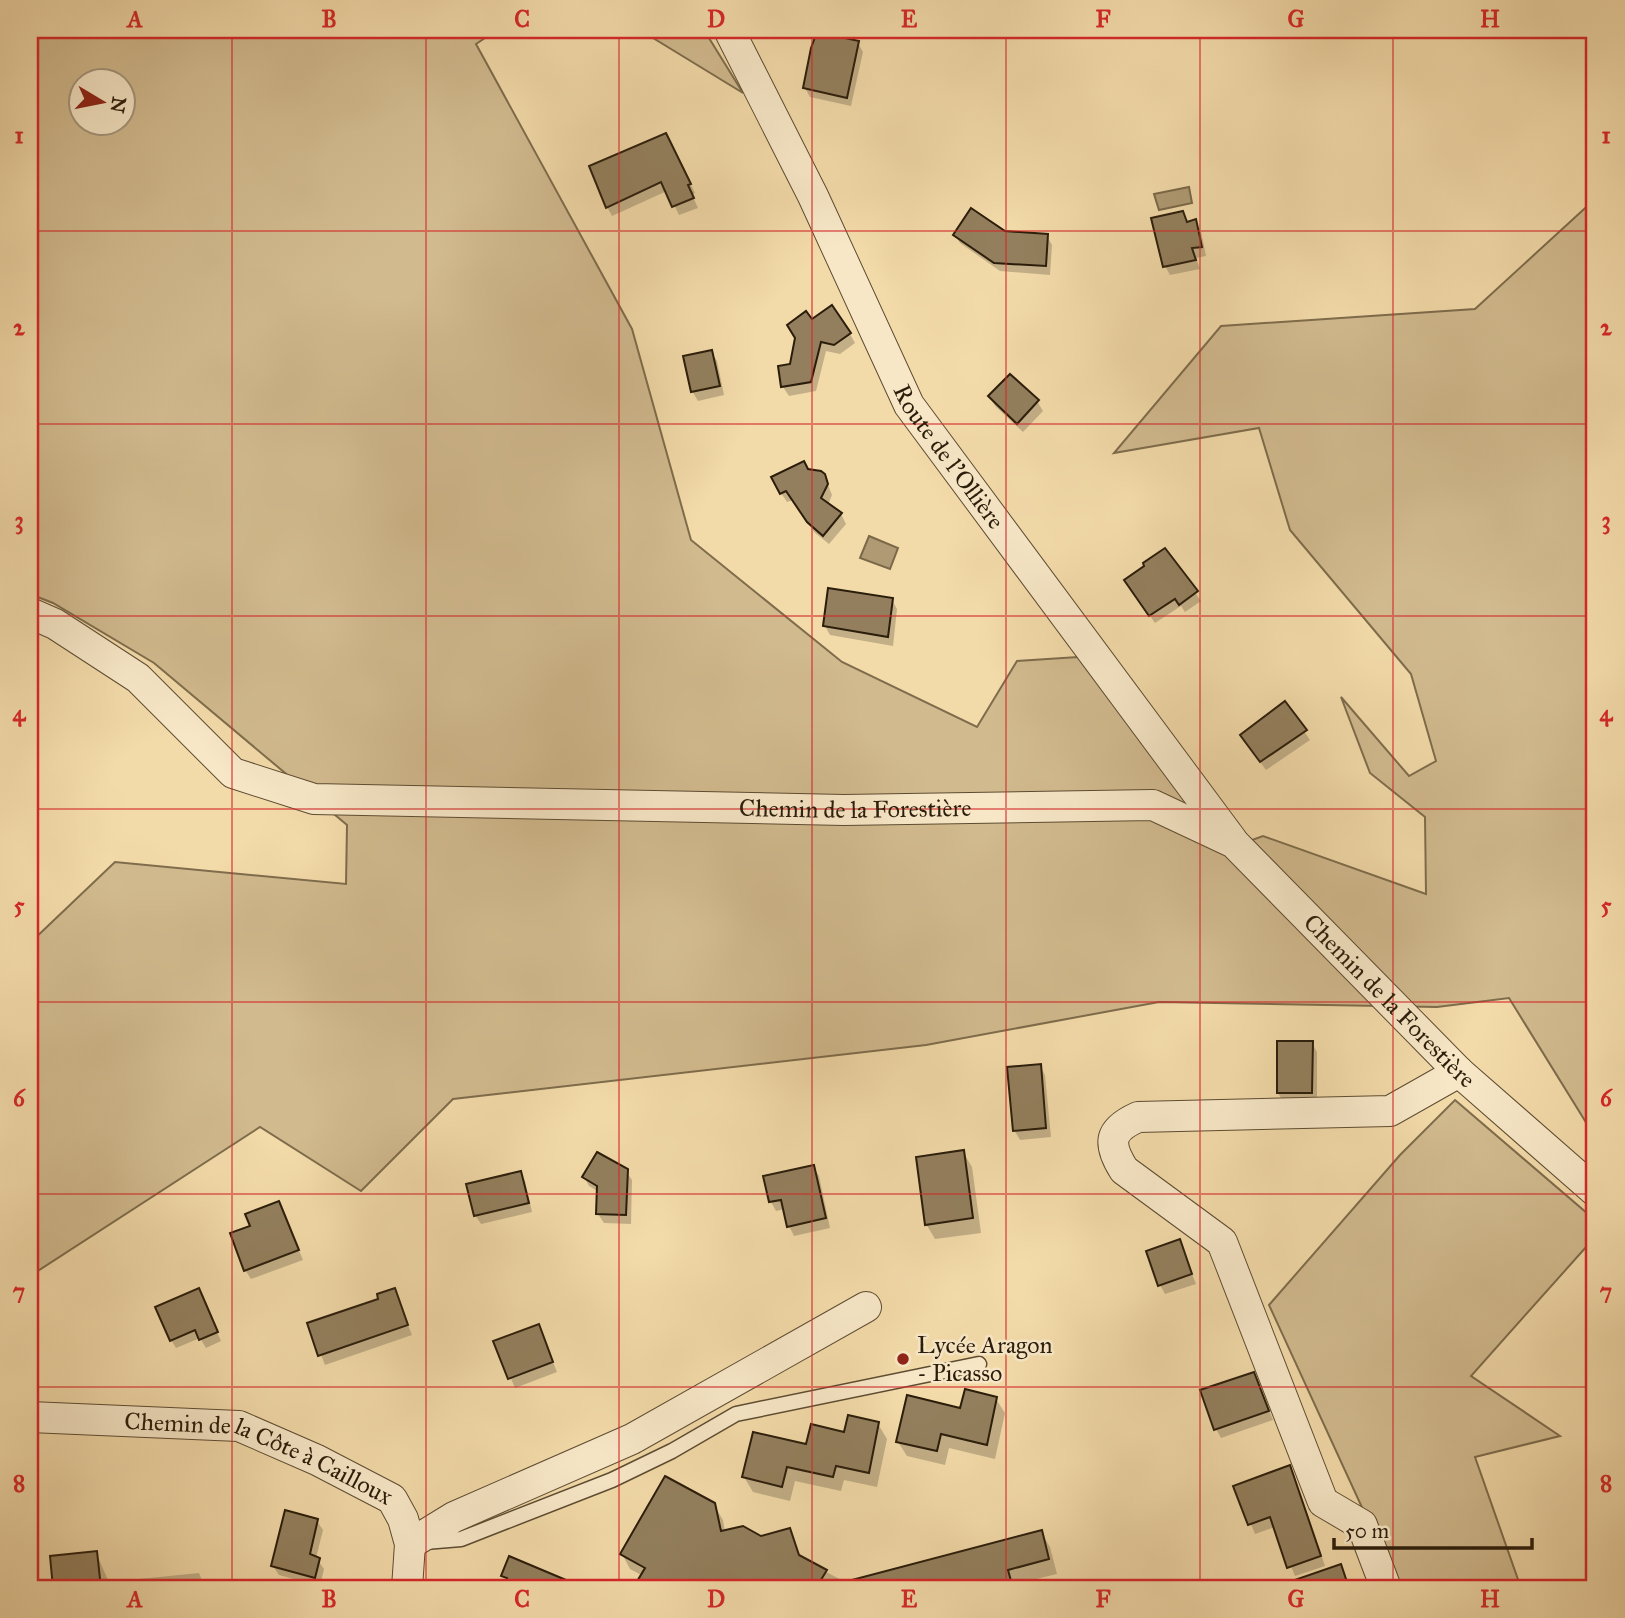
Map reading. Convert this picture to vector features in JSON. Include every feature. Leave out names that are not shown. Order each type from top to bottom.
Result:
[{"type":"street","name":"Route de l'Ollière","points":[[729,30],[813,196],[909,405],[1234,843]]},
{"type":"street","name":"Chemin de la Forestière","points":[[30,613],[55,624],[138,678],[233,773],[314,799],[845,810],[1153,805],[1234,843],[1459,1072],[1595,1191]]},
{"type":"street","points":[[1385,1588],[1362,1525],[1323,1502],[1222,1242],[1124,1170],[1114,1153],[1114,1134],[1122,1124],[1138,1116],[1390,1111],[1459,1072]]},
{"type":"street","points":[[410,1544],[454,1517],[632,1438],[866,1307]]},
{"type":"street","name":"Chemin de la Côte à Cailloux","points":[[30,1417],[239,1426],[317,1460],[392,1499],[403,1518],[410,1544],[407,1588]]},
{"type":"lane","points":[[410,1544],[461,1539],[612,1480],[672,1451],[736,1414],[979,1364]]},
{"type":"shaded area","points":[[30,30],[497,30],[476,44],[632,329],[691,540],[842,662],[977,727],[1017,661],[1078,657],[1183,795],[1219,852],[1263,836],[1426,894],[1425,817],[1370,773],[1341,697],[1409,776],[1436,761],[1411,674],[1290,530],[1259,428],[1114,453],[1221,326],[1475,309],[1595,199],[1595,1137],[1509,998],[1437,1007],[1159,1002],[926,1045],[453,1099],[361,1191],[260,1127],[30,1276],[30,943],[115,862],[346,884],[347,825],[154,663],[53,603],[30,594]]},
{"type":"shaded area","points":[[640,30],[704,30],[743,93]]},
{"type":"shaded area","points":[[1189,187],[1192,203],[1159,210],[1154,194]]},
{"type":"shaded area","points":[[869,536],[898,548],[890,569],[860,558]]},
{"type":"shaded area","points":[[1455,1100],[1595,1220],[1595,1237],[1471,1376],[1560,1436],[1475,1457],[1521,1588],[1399,1588],[1269,1305],[1400,1155]]},
{"type":"building","points":[[817,32],[859,41],[847,98],[803,88]]},
{"type":"building","points":[[666,133],[691,184],[688,185],[694,198],[672,207],[661,182],[606,208],[589,166]]},
{"type":"building","points":[[971,208],[1005,231],[1048,234],[1046,266],[994,263],[953,235]]},
{"type":"building","points":[[1183,211],[1187,222],[1196,219],[1202,247],[1192,248],[1196,260],[1163,267],[1151,218]]},
{"type":"building","points":[[832,305],[851,333],[834,345],[821,342],[811,382],[781,387],[778,366],[790,364],[795,338],[787,325],[806,311],[812,319]]},
{"type":"building","points":[[712,350],[720,386],[691,392],[683,356]]},
{"type":"building","points":[[1010,374],[1039,400],[1017,424],[988,396]]},
{"type":"building","points":[[804,461],[808,469],[825,474],[828,484],[821,498],[842,513],[823,536],[807,522],[786,491],[780,494],[771,477]]},
{"type":"building","points":[[1165,548],[1198,591],[1179,605],[1175,599],[1149,616],[1124,580]]},
{"type":"building","points":[[828,588],[893,598],[888,637],[823,626]]},
{"type":"building","points":[[1285,701],[1307,730],[1260,762],[1240,735]]},
{"type":"building","points":[[1277,1041],[1313,1041],[1312,1093],[1277,1093]]},
{"type":"building","points":[[1041,1064],[1046,1128],[1013,1131],[1007,1067]]},
{"type":"building","points":[[964,1150],[973,1218],[925,1225],[916,1157]]},
{"type":"building","points":[[597,1152],[628,1169],[626,1215],[596,1214],[597,1186],[582,1177]]},
{"type":"building","points":[[814,1165],[826,1218],[787,1227],[781,1200],[769,1202],[763,1176]]},
{"type":"building","points":[[521,1171],[529,1203],[474,1216],[466,1184]]},
{"type":"building","points":[[279,1201],[299,1250],[244,1271],[230,1233],[250,1226],[245,1214]]},
{"type":"building","points":[[1180,1239],[1192,1274],[1158,1286],[1146,1251]]},
{"type":"building","points":[[199,1288],[218,1332],[199,1340],[195,1330],[170,1341],[155,1307]]},
{"type":"building","points":[[395,1288],[408,1325],[318,1356],[307,1323],[378,1299],[377,1294]]},
{"type":"building","points":[[539,1324],[553,1362],[508,1379],[493,1341]]},
{"type":"building","points":[[1254,1372],[1269,1411],[1214,1430],[1200,1390]]},
{"type":"building","points":[[965,1389],[997,1397],[987,1445],[941,1434],[937,1451],[896,1442],[907,1395],[960,1408]]},
{"type":"building","points":[[848,1415],[879,1422],[869,1473],[836,1466],[833,1477],[787,1467],[782,1487],[742,1477],[753,1432],[806,1444],[811,1424],[844,1432]]},
{"type":"building","points":[[1290,1465],[1321,1556],[1287,1568],[1270,1517],[1248,1525],[1233,1486]]},
{"type":"building","points":[[665,1476],[715,1503],[721,1531],[743,1526],[761,1536],[790,1528],[799,1555],[827,1570],[816,1588],[633,1588],[645,1568],[620,1554]]},
{"type":"building","points":[[285,1510],[318,1519],[310,1554],[320,1558],[315,1578],[271,1566]]},
{"type":"building","points":[[1042,1530],[1049,1559],[1008,1570],[1013,1588],[849,1588],[848,1581]]},
{"type":"building","points":[[97,1551],[101,1588],[53,1588],[50,1556]]},
{"type":"building","points":[[509,1556],[585,1588],[503,1588],[507,1578],[501,1576]]},
{"type":"building","points":[[1341,1564],[1349,1588],[1281,1588],[1280,1585]]},
{"type":"place","name":"Lycée Aragon - Picasso","points":[[903,1359]]}]
